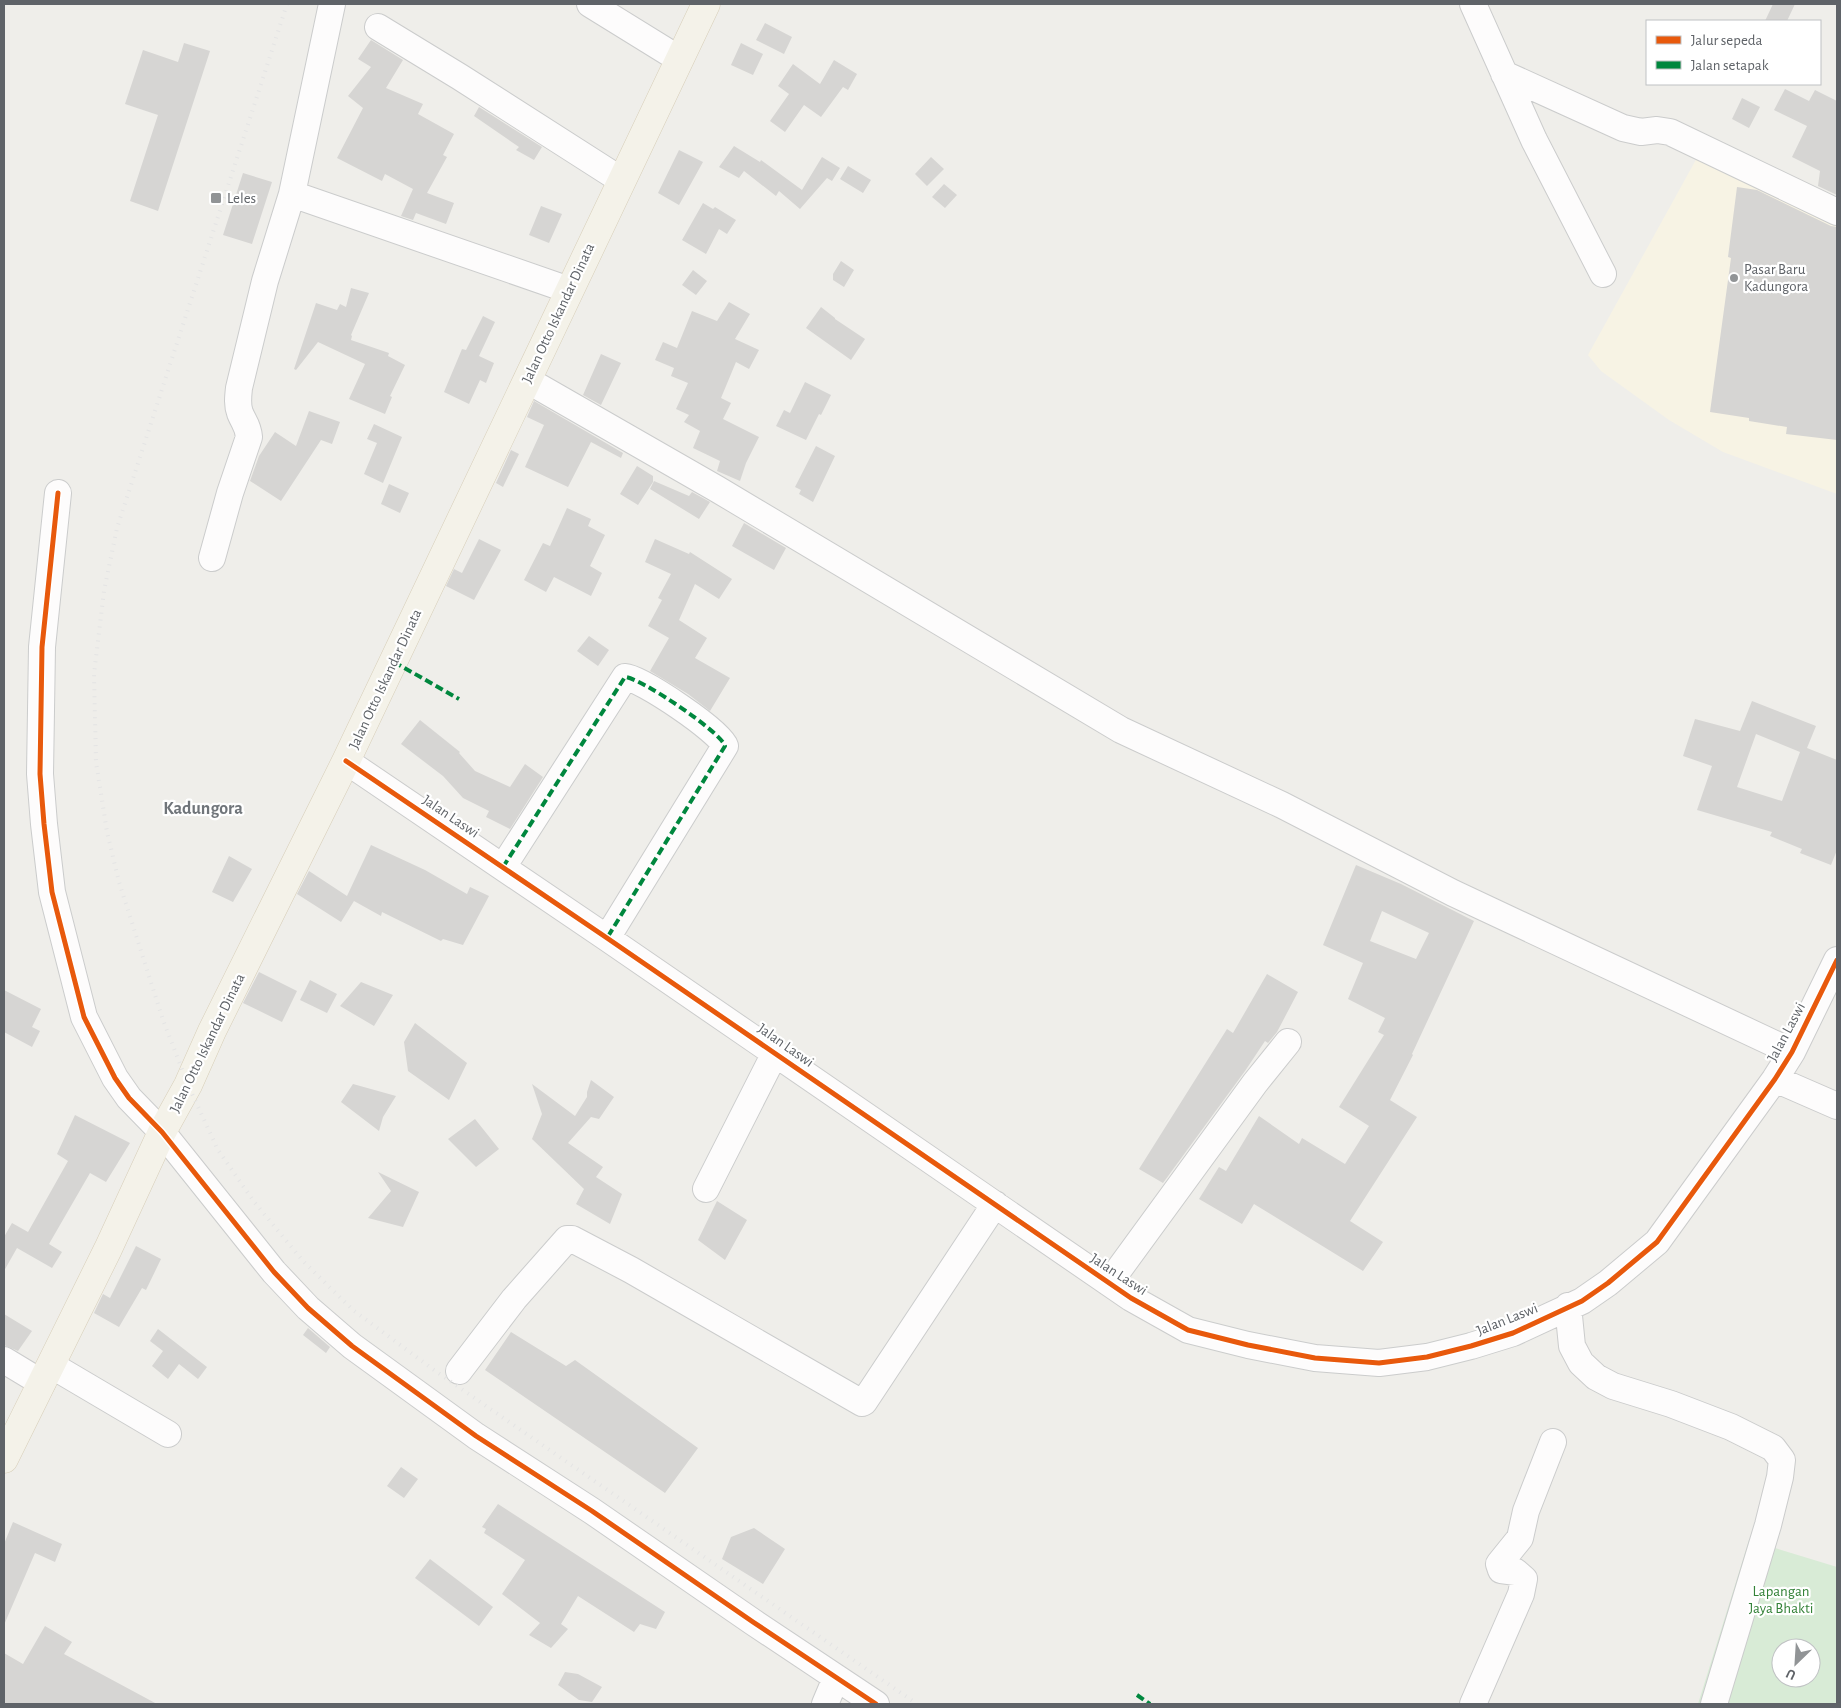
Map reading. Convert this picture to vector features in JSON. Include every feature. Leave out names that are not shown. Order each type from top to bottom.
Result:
[{"type":"main road","name":"Jalan Otto Iskandar Dinata","points":[[4,1459],[162,1132],[188,1085],[212,1031],[346,762],[568,290],[706,4]]},
{"type":"street","points":[[212,558],[230,493],[249,437],[249,428],[240,413],[237,402],[239,388],[266,281],[292,194],[332,4]]},
{"type":"street","points":[[590,4],[679,58]]},
{"type":"street","points":[[1473,4],[1534,140],[1603,274]]},
{"type":"street","points":[[378,28],[460,77],[621,180]]},
{"type":"street","points":[[1504,74],[1623,128],[1641,132],[1657,130],[1670,132],[1837,212]]},
{"type":"street","points":[[292,194],[568,290]]},
{"type":"street","points":[[527,380],[717,489],[1121,730],[1282,805],[1452,893],[1792,1052]]},
{"type":"street","points":[[58,493],[42,647],[40,774],[52,892],[84,1017],[115,1078],[129,1098],[162,1132],[274,1272],[308,1308],[352,1346],[476,1436],[592,1511],[876,1704]]},
{"type":"street","points":[[503,867],[626,677],[639,680],[710,728],[724,742],[725,746],[607,938]]},
{"type":"street","name":"Jalan Laswi","points":[[346,762],[607,938],[1131,1298],[1188,1330],[1248,1345],[1315,1358],[1379,1363],[1427,1357],[1471,1346],[1513,1333],[1582,1301],[1608,1283],[1657,1242],[1774,1079],[1792,1052],[1837,960]]},
{"type":"street","points":[[1109,1283],[1288,1042]]},
{"type":"street","points":[[706,1189],[775,1053]]},
{"type":"street","points":[[1774,1079],[1837,1106]]},
{"type":"street","points":[[459,1371],[514,1299],[567,1239],[572,1239],[631,1270],[862,1403],[995,1204]]},
{"type":"street","points":[[1568,1306],[1572,1346],[1581,1363],[1596,1377],[1613,1386],[1671,1404],[1731,1428],[1773,1448],[1782,1460],[1780,1477],[1768,1526],[1714,1704]]},
{"type":"street","points":[[4,1360],[46,1374],[168,1434]]},
{"type":"street","points":[[1474,1704],[1521,1594],[1524,1579],[1516,1572],[1501,1570],[1499,1564],[1520,1538],[1526,1511],[1553,1442]]},
{"type":"street","points":[[825,1704],[836,1678]]},
{"type":"shaded area","name":"Pasar Baru Kadungora","points":[[1703,147],[1837,202],[1837,494],[1723,452],[1669,420],[1601,371],[1588,355]]},
{"type":"green space","name":"Lapangan Jaya Bhakti","points":[[1749,1540],[1837,1567],[1837,1704],[1698,1704]]},
{"type":"building","points":[[1773,4],[1795,4],[1787,20],[1765,20]]},
{"type":"building","points":[[765,23],[792,37],[784,54],[756,40]]},
{"type":"building","points":[[371,40],[403,60],[386,88],[423,104],[418,114],[454,134],[443,155],[447,157],[427,193],[454,203],[446,224],[416,213],[413,220],[401,216],[413,189],[385,174],[382,181],[337,158],[363,108],[348,96],[371,67],[358,59]]},
{"type":"building","points":[[184,43],[210,51],[158,211],[130,201],[158,115],[125,104],[143,50],[178,62]]},
{"type":"building","points":[[741,43],[763,54],[753,75],[731,65]]},
{"type":"building","points":[[834,60],[857,74],[848,90],[843,87],[821,117],[804,105],[785,132],[770,121],[789,94],[778,86],[793,64],[820,84]]},
{"type":"building","points":[[1785,89],[1809,101],[1815,90],[1837,101],[1837,195],[1818,186],[1820,171],[1792,157],[1807,126],[1774,110]]},
{"type":"building","points":[[1742,98],[1760,107],[1749,128],[1732,119]]},
{"type":"building","points":[[479,107],[542,147],[534,160],[516,150],[519,147],[474,116]]},
{"type":"building","points":[[734,146],[760,162],[761,160],[802,190],[822,157],[840,168],[832,181],[827,178],[800,209],[779,191],[776,196],[744,171],[739,178],[719,167]]},
{"type":"building","points":[[679,150],[703,162],[679,205],[658,193]]},
{"type":"building","points":[[931,157],[944,169],[927,186],[915,174]]},
{"type":"building","points":[[848,166],[871,180],[863,193],[840,179]]},
{"type":"building","points":[[243,173],[272,182],[252,244],[223,235]]},
{"type":"building","points":[[944,184],[957,195],[945,208],[932,197]]},
{"type":"building","points":[[1737,187],[1757,190],[1831,226],[1837,227],[1837,440],[1786,434],[1787,427],[1749,421],[1749,418],[1710,412],[1731,258],[1728,257]]},
{"type":"building","points":[[703,203],[713,209],[715,207],[736,220],[727,234],[719,229],[706,254],[682,240]]},
{"type":"building","points":[[541,206],[562,214],[549,243],[529,235]]},
{"type":"building","points":[[841,261],[854,270],[844,287],[833,280],[833,274]]},
{"type":"building","points":[[693,270],[707,281],[696,295],[682,285]]},
{"type":"building","points":[[351,288],[369,293],[351,335],[351,340],[389,353],[388,356],[405,365],[390,396],[392,397],[385,414],[349,399],[365,364],[318,342],[296,370],[294,369],[316,303],[337,310],[340,304],[346,307]]},
{"type":"building","points":[[729,302],[750,314],[735,339],[759,350],[749,369],[736,362],[721,398],[731,403],[723,419],[759,437],[746,463],[740,481],[717,471],[720,461],[693,448],[700,431],[684,422],[689,415],[676,409],[688,383],[671,376],[674,368],[655,360],[663,342],[677,348],[692,311],[717,321]]},
{"type":"building","points":[[821,307],[865,339],[851,360],[806,328]]},
{"type":"building","points":[[483,316],[495,322],[479,356],[494,363],[486,383],[480,380],[469,404],[444,392],[462,349],[466,350]]},
{"type":"building","points":[[601,354],[621,363],[601,405],[583,395]]},
{"type":"building","points":[[805,382],[831,395],[806,440],[776,426],[784,410],[790,413]]},
{"type":"building","points":[[534,401],[623,453],[621,458],[591,442],[568,487],[525,467],[544,425],[527,417]]},
{"type":"building","points":[[309,411],[340,422],[332,444],[321,440],[281,501],[250,481],[259,456],[275,432],[296,446]]},
{"type":"building","points":[[374,424],[402,437],[383,483],[364,474],[377,443],[367,439]]},
{"type":"building","points":[[816,446],[835,456],[813,502],[799,494],[801,490],[795,487]]},
{"type":"building","points":[[511,450],[519,454],[503,487],[496,483]]},
{"type":"building","points":[[637,466],[653,476],[653,482],[638,505],[620,494]]},
{"type":"building","points":[[654,481],[689,496],[692,492],[710,502],[699,519],[650,489]]},
{"type":"building","points":[[389,484],[409,493],[400,513],[381,504]]},
{"type":"building","points":[[567,508],[591,519],[588,526],[605,535],[590,566],[602,573],[591,596],[554,577],[546,592],[524,580],[543,543],[550,546]]},
{"type":"building","points":[[744,523],[786,548],[774,570],[732,546]]},
{"type":"building","points":[[479,539],[501,550],[474,600],[446,586],[454,569],[462,573]]},
{"type":"building","points":[[655,539],[689,554],[690,552],[732,579],[719,599],[695,584],[679,620],[707,638],[695,658],[730,678],[710,711],[688,694],[650,671],[669,638],[648,626],[662,600],[658,598],[671,574],[645,562]]},
{"type":"building","points":[[589,636],[609,650],[598,666],[577,651]]},
{"type":"building","points":[[1752,701],[1816,726],[1807,748],[1837,760],[1837,850],[1831,865],[1800,853],[1802,849],[1770,836],[1772,832],[1697,810],[1712,766],[1683,756],[1695,719],[1740,731]],"holes":[[[1756,734],[1800,752],[1782,801],[1737,787]]]},
{"type":"building","points":[[420,720],[460,752],[475,771],[510,787],[525,764],[543,777],[510,829],[486,817],[489,811],[463,798],[443,776],[401,744]]},
{"type":"building","points":[[371,845],[425,870],[467,894],[470,887],[489,896],[463,945],[443,939],[441,941],[382,912],[381,916],[354,901],[341,922],[297,894],[309,871],[347,896]]},
{"type":"building","points":[[229,856],[252,869],[233,902],[212,892]]},
{"type":"building","points":[[1356,865],[1401,884],[1474,921],[1413,1055],[1390,1100],[1417,1117],[1350,1221],[1383,1242],[1363,1271],[1254,1204],[1242,1224],[1199,1199],[1219,1167],[1226,1171],[1259,1116],[1299,1144],[1302,1138],[1345,1164],[1369,1126],[1339,1107],[1384,1035],[1378,1032],[1385,1018],[1348,999],[1363,963],[1323,945]],"holes":[[[1382,911],[1429,933],[1416,959],[1370,941]]]},
{"type":"building","points":[[259,972],[297,991],[282,1022],[243,1003]]},
{"type":"building","points":[[1267,974],[1298,992],[1277,1032],[1268,1043],[1265,1041],[1163,1183],[1139,1169],[1227,1029],[1233,1033]]},
{"type":"building","points":[[310,980],[337,994],[327,1013],[300,1000]]},
{"type":"building","points":[[361,982],[393,995],[374,1026],[340,1006]]},
{"type":"building","points":[[4,990],[41,1009],[32,1027],[40,1031],[32,1047],[4,1032]]},
{"type":"building","points":[[415,1023],[467,1063],[449,1100],[408,1071],[404,1042]]},
{"type":"building","points":[[591,1080],[614,1097],[599,1119],[591,1117],[568,1143],[603,1167],[596,1177],[622,1194],[610,1224],[576,1204],[584,1189],[532,1139],[542,1114],[532,1084],[575,1116],[587,1097]]},
{"type":"building","points":[[353,1084],[396,1096],[383,1117],[379,1131],[341,1102]]},
{"type":"building","points":[[75,1115],[130,1143],[106,1182],[90,1173],[49,1244],[62,1252],[52,1268],[17,1248],[4,1271],[4,1237],[12,1223],[28,1232],[68,1161],[57,1154]]},
{"type":"building","points":[[475,1119],[499,1149],[476,1167],[448,1139]]},
{"type":"building","points":[[378,1172],[419,1192],[403,1227],[368,1218],[391,1191]]},
{"type":"building","points":[[717,1201],[747,1220],[725,1260],[698,1240]]},
{"type":"building","points":[[136,1246],[161,1259],[146,1290],[142,1288],[119,1327],[94,1313],[103,1294],[110,1298]]},
{"type":"building","points":[[4,1314],[32,1331],[18,1351],[4,1345]]},
{"type":"building","points":[[308,1328],[330,1347],[326,1353],[303,1335]]},
{"type":"building","points":[[158,1329],[207,1367],[198,1379],[179,1364],[168,1379],[152,1366],[163,1351],[150,1341]]},
{"type":"building","points":[[511,1332],[566,1366],[575,1360],[698,1448],[665,1493],[485,1370]]},
{"type":"building","points":[[401,1467],[418,1479],[404,1498],[387,1486]]},
{"type":"building","points":[[498,1504],[665,1612],[656,1629],[640,1624],[634,1632],[578,1596],[561,1624],[568,1629],[551,1648],[529,1635],[540,1623],[502,1594],[525,1560],[484,1533],[486,1529],[482,1527]]},
{"type":"building","points":[[13,1522],[62,1544],[55,1562],[35,1553],[4,1625],[4,1544]]},
{"type":"building","points":[[754,1528],[785,1549],[763,1584],[722,1559],[731,1537]]},
{"type":"building","points":[[430,1559],[493,1607],[479,1626],[415,1578]]},
{"type":"building","points":[[45,1626],[72,1642],[64,1654],[157,1704],[4,1704],[4,1653],[23,1664]]},
{"type":"building","points":[[565,1672],[578,1674],[602,1687],[592,1702],[579,1700],[558,1685]]},
{"type":"railway","points":[[287,4],[117,528],[104,591],[94,674],[96,762],[107,832],[119,882],[163,1020],[188,1085],[218,1150],[255,1203],[303,1261],[353,1310],[434,1370],[917,1704]]},
{"type":"marked path","points":[[394,662],[459,699]]},
{"type":"marked path","points":[[503,867],[625,677],[647,686],[696,718],[710,729],[725,746],[607,938]]},
{"type":"marked path","points":[[1137,1695],[1150,1704]]},
{"type":"cycle path","points":[[58,493],[42,647],[40,774],[44,824],[52,892],[84,1017],[115,1078],[129,1098],[162,1132],[274,1272],[308,1308],[352,1346],[476,1436],[592,1511],[876,1704]]},
{"type":"cycle path","points":[[346,761],[1131,1298],[1188,1330],[1248,1345],[1315,1358],[1379,1363],[1427,1357],[1471,1346],[1513,1333],[1582,1301],[1608,1283],[1657,1242],[1775,1079],[1792,1052],[1837,960]]},
{"type":"place","name":"Leles","points":[[216,198]]},
{"type":"place","name":"Pasar Baru Kadungora","points":[[1734,278]]},
{"type":"district","name":"Kadungora","points":[[203,808]]}]
